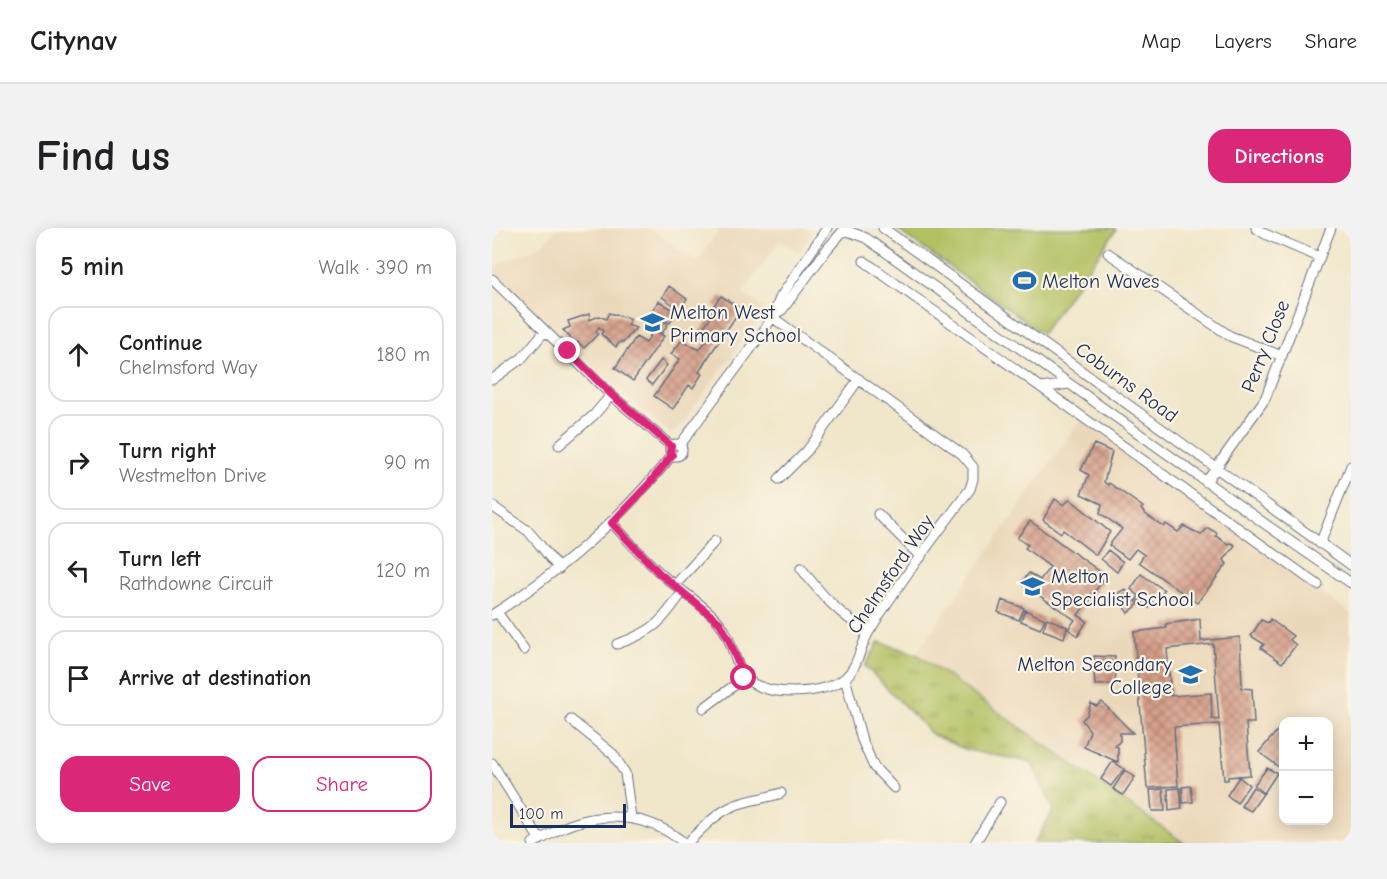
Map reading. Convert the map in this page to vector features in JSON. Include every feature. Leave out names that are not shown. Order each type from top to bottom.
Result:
[{"type":"street","points":[[524,650],[494,614],[558,569],[612,523],[649,484],[751,350],[773,316],[780,298],[827,228]]},
{"type":"street","name":"Coburns Road","points":[[883,228],[1351,565]]},
{"type":"street","points":[[1257,228],[1265,234],[1319,256]]},
{"type":"street","name":"Perry Close","points":[[1206,482],[1259,409],[1331,228]]},
{"type":"street","points":[[773,316],[782,309],[845,229]]},
{"type":"street","name":"Coburns Road","points":[[845,229],[866,238],[1087,398],[1351,583]]},
{"type":"street","points":[[1108,253],[1230,336],[1282,356]]},
{"type":"street","points":[[864,261],[1318,585]]},
{"type":"street","points":[[492,279],[611,394],[675,449]]},
{"type":"street","name":"Chelmsford Way","points":[[773,316],[962,454],[973,467],[974,479],[970,489],[868,632],[855,664],[845,678]]},
{"type":"street","points":[[1007,340],[1018,325]]},
{"type":"street","points":[[493,379],[522,358],[545,331]]},
{"type":"street","points":[[779,479],[807,451],[859,379]]},
{"type":"street","name":"Coburns Road","points":[[1042,388],[1068,384]]},
{"type":"street","points":[[559,445],[594,415],[611,394]]},
{"type":"street","name":"Coburns Road","points":[[1087,398],[1093,425]]},
{"type":"street","points":[[1320,544],[1351,466]]},
{"type":"street","points":[[492,506],[528,531],[558,569]]},
{"type":"street","points":[[878,514],[921,557]]},
{"type":"street","points":[[612,523],[659,573],[720,623],[744,678],[756,686],[775,691],[798,692],[822,688],[845,678],[862,740],[874,766],[894,788]]},
{"type":"street","points":[[1255,540],[1268,526]]},
{"type":"street","points":[[617,644],[637,638],[653,628],[668,613],[679,588],[715,541]]},
{"type":"street","points":[[801,568],[822,596],[844,617],[868,632]]},
{"type":"street","points":[[704,708],[744,678]]},
{"type":"street","points":[[571,720],[613,754],[625,773],[631,818]]},
{"type":"street","points":[[492,763],[536,841],[573,823],[604,816],[631,818],[658,825],[685,843],[730,807],[781,793]]},
{"type":"street","points":[[975,843],[999,802]]},
{"type":"shaded area","name":"Melton West Primary School","points":[[557,228],[649,228],[697,262],[721,228],[805,228],[811,232],[811,236],[799,253],[780,240],[742,293],[765,310],[677,430],[670,433],[627,398],[492,269],[492,267],[541,246]]},
{"type":"shaded area","name":"Melton Secondary College","points":[[1081,419],[1351,614],[1351,843],[1183,843],[916,654]]},
{"type":"green space","name":"Melton Waves","points":[[895,228],[1114,228],[1116,230],[1042,333]]},
{"type":"green space","points":[[879,642],[916,654],[1184,843],[1034,843],[1054,810],[1031,762],[967,750],[933,735],[865,666]]},
{"type":"building","points":[[669,286],[687,299],[680,309],[662,297]]},
{"type":"building","points":[[721,296],[741,309],[705,362],[699,372],[702,374],[693,388],[689,385],[673,409],[654,396],[680,359],[671,354],[682,340],[699,350],[707,340],[698,334],[718,308],[714,305]]},
{"type":"building","points":[[659,301],[677,312],[670,323],[652,310]]},
{"type":"building","points":[[651,312],[668,324],[662,333],[644,321]]},
{"type":"building","points":[[609,313],[630,319],[628,325],[636,328],[623,343],[621,341],[616,347],[601,334],[603,331],[599,327],[596,331],[598,334],[584,348],[578,342],[576,344],[563,330],[570,327],[568,321],[589,314],[590,320],[599,316],[606,319]]},
{"type":"building","points":[[653,330],[664,336],[633,381],[615,368],[636,337],[646,343]]},
{"type":"building","points":[[661,360],[667,365],[652,385],[646,380]]},
{"type":"building","points":[[1094,444],[1112,452],[1104,482],[1108,485],[1109,483],[1143,507],[1141,509],[1144,513],[1164,527],[1166,524],[1178,532],[1184,526],[1201,535],[1208,528],[1228,544],[1235,545],[1224,560],[1227,564],[1197,603],[1139,562],[1144,555],[1136,549],[1128,559],[1109,545],[1122,529],[1100,513],[1102,504],[1081,494],[1089,475],[1081,470]]},
{"type":"building","points":[[1055,499],[1064,505],[1070,499],[1110,532],[1096,555],[1063,530],[1061,533],[1043,520]]},
{"type":"building","points":[[1030,521],[1106,576],[1078,615],[1087,621],[1078,636],[1068,629],[1075,620],[1021,583],[1029,573],[1040,580],[1050,567],[1025,548],[1028,545],[1017,538]]},
{"type":"building","points":[[1108,550],[1123,562],[1117,572],[1101,559]]},
{"type":"building","points":[[1141,574],[1164,590],[1156,604],[1152,602],[1149,608],[1137,599],[1139,596],[1131,589]]},
{"type":"building","points":[[1125,589],[1139,604],[1128,613],[1115,595]]},
{"type":"building","points":[[1002,600],[1024,608],[1019,620],[998,612]]},
{"type":"building","points":[[1025,610],[1045,619],[1040,629],[1021,621]]},
{"type":"building","points":[[1047,618],[1067,627],[1064,638],[1043,630]]},
{"type":"building","points":[[1200,619],[1201,641],[1240,637],[1242,688],[1252,689],[1254,723],[1246,723],[1250,775],[1228,777],[1228,780],[1224,780],[1219,724],[1174,727],[1178,786],[1147,788],[1134,632],[1166,628],[1166,624]],"holes":[[[1213,644],[1219,720],[1212,719],[1211,693],[1171,696],[1167,649]]]},
{"type":"building","points":[[1270,619],[1293,636],[1290,640],[1296,645],[1282,663],[1261,648],[1264,644],[1251,636],[1261,620],[1268,623]]},
{"type":"building","points":[[1094,656],[1115,657],[1115,668],[1094,669]]},
{"type":"building","points":[[1116,671],[1115,684],[1095,685],[1094,672]]},
{"type":"building","points":[[1102,702],[1133,733],[1120,733],[1120,741],[1115,746],[1118,747],[1118,762],[1084,747],[1090,731],[1082,720],[1087,715],[1091,703],[1096,706]]},
{"type":"building","points":[[1279,729],[1279,767],[1259,752]]},
{"type":"building","points":[[1113,761],[1124,769],[1111,786],[1101,779]]},
{"type":"building","points":[[1267,768],[1277,773],[1264,793],[1254,785]]},
{"type":"building","points":[[1125,770],[1135,777],[1123,795],[1113,789]]},
{"type":"building","points":[[1239,777],[1249,785],[1237,803],[1227,795]]},
{"type":"building","points":[[1191,786],[1193,802],[1183,803],[1182,787]]},
{"type":"building","points":[[1253,787],[1263,794],[1251,811],[1241,806]]},
{"type":"building","points":[[1180,788],[1182,809],[1169,811],[1168,789]]},
{"type":"building","points":[[1163,789],[1165,811],[1152,811],[1150,790]]},
{"type":"place","name":"Melton Waves","points":[[1024,281]]},
{"type":"place","name":"Melton West Primary School","points":[[652,323]]},
{"type":"place","name":"Melton Specialist School","points":[[1033,587]]},
{"type":"place","name":"Melton Secondary College","points":[[1190,675]]},
{"type":"route","points":[[568,351],[611,394],[671,446],[672,455],[649,484],[612,523],[659,573],[720,623],[744,678]]}]
